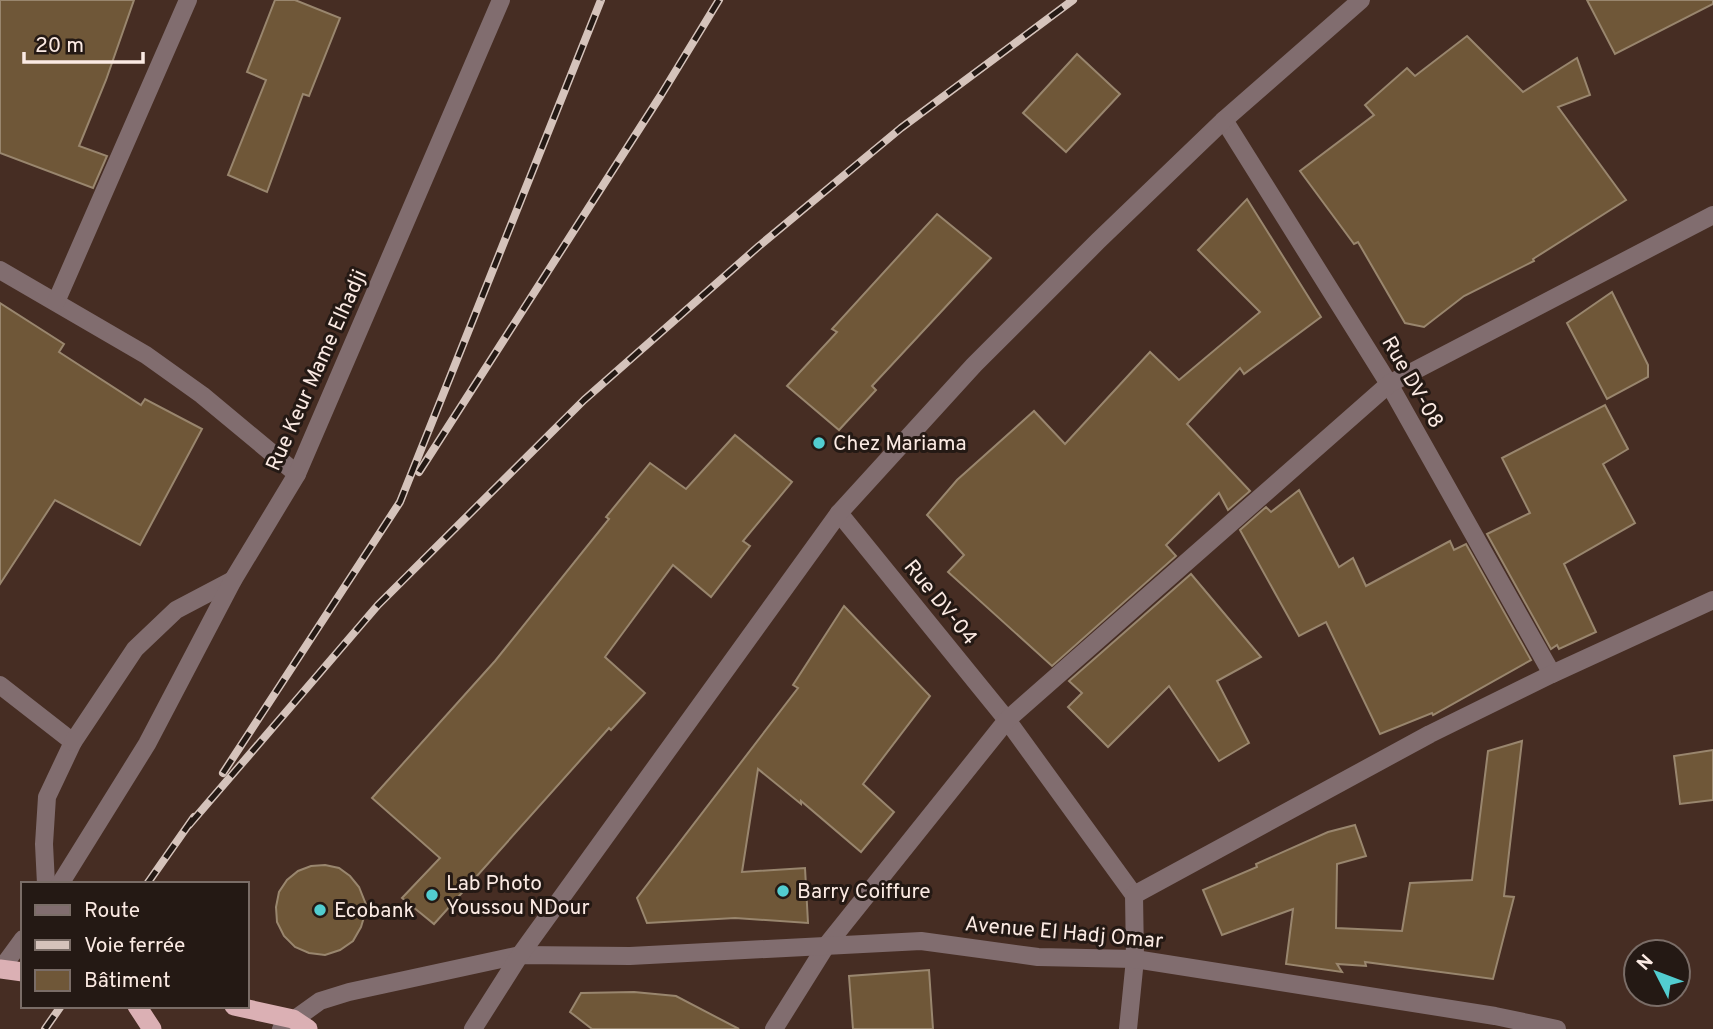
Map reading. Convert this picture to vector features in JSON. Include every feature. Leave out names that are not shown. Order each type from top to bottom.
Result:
[{"type":"highway","points":[[1,970],[21,972]]},
{"type":"highway","points":[[138,1008],[152,1029]]},
{"type":"highway","points":[[240,1008],[294,1026]]},
{"type":"street","points":[[56,302],[188,0]]},
{"type":"street","name":"Rue Keur Mame Elhadji","points":[[61,882],[147,744],[233,580],[298,474],[500,0]]},
{"type":"street","points":[[473,1029],[520,955],[839,513],[974,365],[1224,120],[1361,0]]},
{"type":"street","name":"Rue DV-08","points":[[1224,120],[1389,384],[1552,674]]},
{"type":"street","points":[[774,1029],[826,946],[1007,720],[1389,384],[1713,215]]},
{"type":"street","points":[[0,270],[157,363],[298,474]]},
{"type":"street","name":"Rue DV-04","points":[[839,513],[1007,720],[1134,895]]},
{"type":"street","points":[[46,882],[44,844],[47,797],[73,742],[135,649],[176,610],[233,580]]},
{"type":"street","points":[[1128,1029],[1135,959],[1134,895],[1430,734],[1713,600]]},
{"type":"street","points":[[0,685],[73,742]]},
{"type":"street","name":"Avenue El Hadj Omar","points":[[294,1026],[320,1001],[349,992],[520,955],[630,956],[921,941],[1038,957],[1135,959],[1494,1023],[1557,1029]]},
{"type":"street","points":[[1,970],[21,942]]},
{"type":"building","points":[[0,0],[134,0],[79,146],[107,156],[93,188],[0,153]]},
{"type":"building","points":[[275,0],[295,0],[340,18],[309,96],[303,94],[267,192],[228,175],[266,80],[247,72]]},
{"type":"building","points":[[1587,0],[1713,0],[1713,4],[1615,54]]},
{"type":"building","points":[[1467,36],[1523,92],[1577,58],[1590,95],[1558,107],[1626,200],[1533,259],[1534,261],[1464,296],[1424,327],[1405,323],[1358,242],[1354,244],[1300,171],[1374,115],[1365,105],[1407,68],[1415,76]]},
{"type":"building","points":[[1077,54],[1120,94],[1066,152],[1023,113]]},
{"type":"building","points":[[1247,199],[1321,317],[1244,374],[1240,368],[1187,424],[1250,491],[1228,510],[1219,493],[1166,545],[1176,556],[1052,666],[948,572],[964,555],[927,515],[957,480],[1034,411],[1065,444],[1150,352],[1179,380],[1260,312],[1198,250]]},
{"type":"building","points":[[937,214],[991,258],[872,386],[876,390],[839,430],[787,386],[837,332],[832,329]]},
{"type":"building","points":[[1612,292],[1648,365],[1648,377],[1607,399],[1567,323]]},
{"type":"building","points":[[0,303],[64,344],[59,352],[141,405],[145,399],[202,429],[140,545],[55,500],[0,584]]},
{"type":"building","points":[[1605,405],[1628,449],[1603,464],[1635,523],[1564,564],[1596,632],[1559,649],[1557,645],[1551,649],[1487,534],[1530,513],[1502,458]]},
{"type":"building","points":[[735,435],[792,482],[743,541],[750,546],[711,597],[673,565],[605,657],[645,693],[611,730],[609,728],[434,924],[402,898],[440,858],[372,798],[495,661],[609,519],[606,517],[650,463],[686,489]]},
{"type":"building","points":[[1299,490],[1339,567],[1353,558],[1366,586],[1450,541],[1454,550],[1466,544],[1531,660],[1433,715],[1432,713],[1380,734],[1326,622],[1299,636],[1240,530],[1266,507],[1271,512]]},
{"type":"building","points":[[1191,574],[1261,657],[1217,681],[1249,743],[1219,761],[1169,686],[1108,747],[1068,707],[1082,693],[1069,681]]},
{"type":"building","points":[[844,606],[930,696],[863,784],[894,812],[861,852],[758,769],[742,872],[805,868],[808,923],[735,918],[647,923],[637,898],[798,688],[793,685]]},
{"type":"building","points":[[1522,741],[1504,896],[1514,897],[1493,979],[1365,962],[1366,966],[1337,964],[1342,972],[1286,964],[1293,909],[1222,935],[1203,890],[1328,832],[1355,825],[1366,856],[1337,864],[1336,928],[1402,931],[1410,883],[1472,880],[1488,751]]},
{"type":"building","points":[[1713,750],[1713,800],[1680,804],[1674,756]]},
{"type":"building","name":"Ecobank","points":[[325,865],[339,868],[350,876],[359,887],[367,907],[353,941],[340,950],[325,955],[309,953],[295,947],[284,936],[277,922],[276,907],[279,892],[287,880],[298,871]]},
{"type":"building","points":[[929,970],[933,1029],[853,1029],[849,976]]},
{"type":"building","points":[[634,992],[676,996],[739,1029],[592,1029],[570,1012],[581,993]]},
{"type":"railway","points":[[223,773],[400,502],[601,0]]},
{"type":"railway","points":[[419,472],[719,0]]},
{"type":"railway","points":[[189,825],[378,605],[584,400],[759,246],[901,128],[1073,0]]},
{"type":"railway","points":[[148,882],[194,817]]},
{"type":"railway","points":[[45,1029],[60,1008]]},
{"type":"place","name":"Chez Mariama","points":[[819,443]]},
{"type":"place","name":"Barry Coiffure","points":[[783,891]]},
{"type":"place","name":"Lab Photo Youssou NDour","points":[[432,895]]},
{"type":"place","name":"Ecobank","points":[[320,910]]}]
